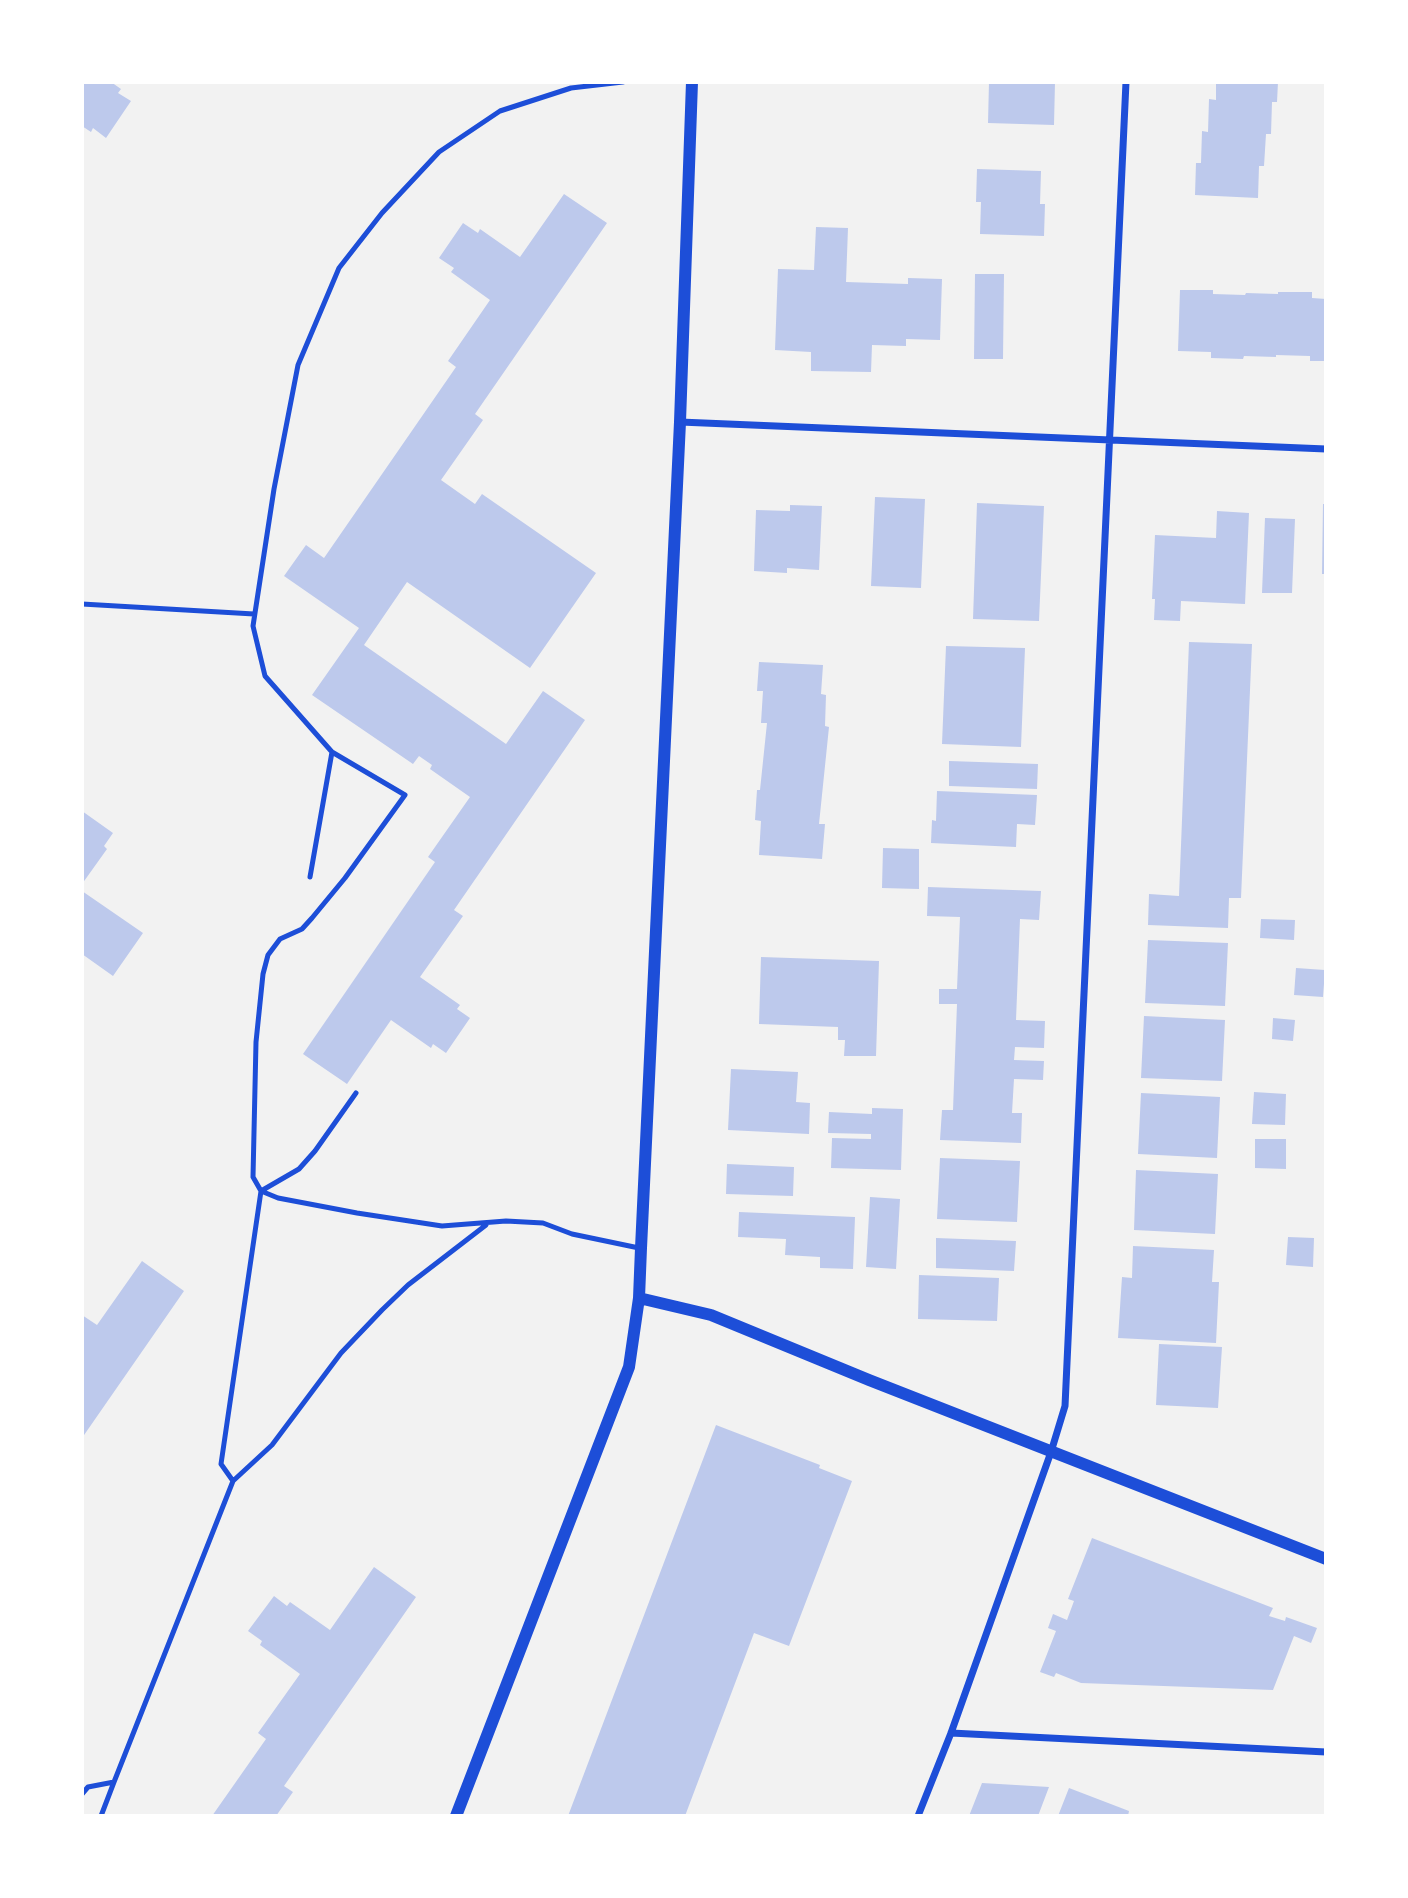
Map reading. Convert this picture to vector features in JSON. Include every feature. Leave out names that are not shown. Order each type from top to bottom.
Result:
[{"type":"street","points":[[456,1816],[629,1367],[639,1298],[680,422],[692,82]]},
{"type":"street","points":[[918,1816],[951,1733],[1052,1452],[1065,1406],[1126,82]]},
{"type":"street","points":[[680,422],[1326,449]]},
{"type":"street","points":[[639,1298],[711,1315],[1326,1559]]},
{"type":"street","points":[[951,1733],[1326,1752]]},
{"type":"lane","points":[[623,82],[571,88],[500,111],[439,152],[382,213],[340,268],[298,365],[254,614],[253,626],[265,676],[332,752],[405,795],[345,878],[312,918],[302,929],[280,939],[268,955],[263,974],[256,1042],[253,1177],[261,1191],[278,1198],[442,1226],[506,1221],[543,1223],[572,1234],[641,1248]]},
{"type":"lane","points":[[82,604],[254,614]]},
{"type":"lane","points":[[310,877],[332,752]]},
{"type":"lane","points":[[261,1191],[299,1169],[356,1093]]},
{"type":"lane","points":[[233,1481],[221,1464],[261,1191]]},
{"type":"lane","points":[[102,1816],[233,1481],[272,1445],[334,1362],[382,1310],[408,1285],[489,1223]]},
{"type":"lane","points":[[82,1794],[88,1787],[114,1782]]},
{"type":"building","points":[[82,82],[111,82],[121,89],[118,93],[131,101],[106,138],[93,128],[91,132],[82,126]]},
{"type":"building","points":[[989,82],[1055,82],[1054,125],[988,123]]},
{"type":"building","points":[[1216,82],[1278,82],[1277,102],[1272,102],[1271,134],[1266,134],[1264,166],[1259,166],[1258,198],[1195,195],[1196,163],[1201,163],[1202,131],[1208,132],[1209,99],[1216,100]]},
{"type":"building","points":[[977,169],[1041,171],[1040,204],[1045,204],[1044,236],[980,234],[981,202],[976,202]]},
{"type":"building","points":[[564,194],[607,223],[475,414],[483,420],[441,480],[475,504],[482,494],[596,573],[530,668],[407,582],[364,645],[506,744],[543,691],[585,720],[454,910],[463,916],[420,977],[460,1005],[457,1009],[470,1018],[446,1053],[433,1044],[431,1048],[391,1020],[347,1084],[303,1054],[435,862],[428,857],[470,797],[430,769],[432,765],[419,756],[413,764],[312,695],[359,628],[284,576],[306,545],[324,558],[456,367],[448,361],[490,300],[451,272],[454,268],[439,258],[463,223],[478,233],[480,229],[520,257]]},
{"type":"building","points":[[816,227],[848,228],[846,282],[908,284],[908,278],[942,279],[940,340],[906,339],[906,346],[872,345],[871,372],[811,371],[811,352],[775,350],[778,269],[814,270]]},
{"type":"building","points":[[975,274],[1004,274],[1003,359],[974,359]]},
{"type":"building","points":[[1180,290],[1213,290],[1213,294],[1245,295],[1312,292],[1312,298],[1326,299],[1326,361],[1310,361],[1310,356],[1276,355],[1244,356],[1243,359],[1211,358],[1211,352],[1178,351]]},
{"type":"building","points":[[875,497],[925,499],[921,588],[871,586]]},
{"type":"building","points":[[977,503],[1044,506],[1039,621],[973,619]]},
{"type":"building","points":[[1323,504],[1326,504],[1326,574],[1322,574]]},
{"type":"building","points":[[790,505],[822,506],[819,570],[787,568],[787,573],[754,571],[756,510],[790,511]]},
{"type":"building","points":[[1217,511],[1249,513],[1245,604],[1181,601],[1180,621],[1154,620],[1155,599],[1152,599],[1155,535],[1216,538]]},
{"type":"building","points":[[1265,518],[1295,519],[1292,593],[1262,593]]},
{"type":"building","points":[[1189,642],[1252,644],[1241,898],[1229,898],[1228,928],[1148,925],[1149,894],[1179,896]]},
{"type":"building","points":[[946,646],[1025,648],[1021,747],[942,744]]},
{"type":"building","points":[[759,662],[823,665],[821,694],[826,695],[825,726],[829,727],[819,824],[825,824],[822,859],[759,855],[761,821],[755,820],[767,723],[761,723],[763,691],[757,691]]},
{"type":"building","points":[[949,761],[1038,764],[1037,789],[949,786]]},
{"type":"building","points":[[937,791],[1037,795],[1035,825],[1017,824],[1016,847],[931,843],[932,820],[936,821]]},
{"type":"building","points":[[82,811],[113,833],[104,846],[107,849],[82,884]]},
{"type":"building","points":[[883,848],[919,849],[919,889],[882,888]]},
{"type":"building","points":[[928,887],[1041,891],[1039,920],[1020,919],[1016,1020],[1045,1021],[1044,1048],[1015,1047],[1014,1060],[1044,1061],[1043,1080],[1014,1079],[1012,1113],[1022,1113],[1021,1143],[940,1140],[942,1110],[953,1110],[957,1004],[939,1004],[939,989],[957,989],[960,917],[927,916]]},
{"type":"building","points":[[82,891],[143,933],[113,976],[82,954]]},
{"type":"building","points":[[1261,919],[1295,920],[1294,940],[1260,938]]},
{"type":"building","points":[[1148,940],[1228,943],[1225,1006],[1145,1003]]},
{"type":"building","points":[[761,957],[879,961],[876,1056],[844,1056],[845,1040],[838,1040],[838,1027],[759,1024]]},
{"type":"building","points":[[1296,968],[1325,970],[1323,997],[1294,995]]},
{"type":"building","points":[[1144,1016],[1225,1020],[1222,1081],[1141,1078]]},
{"type":"building","points":[[1273,1018],[1295,1020],[1293,1041],[1272,1039]]},
{"type":"building","points":[[731,1069],[798,1072],[796,1102],[810,1103],[809,1134],[728,1130]]},
{"type":"building","points":[[1254,1092],[1286,1094],[1285,1125],[1252,1124]]},
{"type":"building","points":[[1141,1093],[1220,1097],[1217,1158],[1138,1154]]},
{"type":"building","points":[[872,1108],[903,1109],[901,1170],[831,1168],[832,1138],[871,1139],[871,1134],[828,1133],[829,1112],[872,1114]]},
{"type":"building","points":[[1255,1139],[1286,1139],[1286,1169],[1255,1168]]},
{"type":"building","points":[[940,1158],[1020,1161],[1017,1222],[937,1219]]},
{"type":"building","points":[[727,1164],[794,1167],[793,1196],[726,1194]]},
{"type":"building","points":[[1136,1170],[1218,1174],[1215,1234],[1134,1230]]},
{"type":"building","points":[[870,1197],[900,1199],[896,1269],[866,1267]]},
{"type":"building","points":[[739,1212],[855,1217],[853,1269],[820,1268],[820,1257],[785,1255],[786,1239],[738,1237]]},
{"type":"building","points":[[1288,1237],[1314,1238],[1313,1267],[1286,1265]]},
{"type":"building","points":[[936,1238],[1016,1241],[1014,1271],[936,1268]]},
{"type":"building","points":[[1133,1246],[1214,1250],[1212,1282],[1219,1282],[1216,1343],[1118,1338],[1122,1277],[1132,1278]]},
{"type":"building","points":[[142,1261],[184,1291],[82,1438],[82,1315],[97,1325]]},
{"type":"building","points":[[919,1275],[999,1278],[997,1321],[918,1319]]},
{"type":"building","points":[[1159,1344],[1222,1347],[1218,1408],[1156,1405]]},
{"type":"building","points":[[716,1425],[820,1465],[819,1468],[852,1481],[789,1646],[754,1633],[685,1816],[568,1816]]},
{"type":"building","points":[[1092,1538],[1273,1608],[1269,1616],[1285,1621],[1286,1617],[1317,1628],[1311,1643],[1294,1636],[1273,1690],[1081,1683],[1056,1673],[1054,1677],[1040,1672],[1056,1631],[1048,1628],[1053,1614],[1067,1620],[1074,1601],[1068,1599]]},
{"type":"building","points":[[374,1567],[416,1597],[284,1786],[293,1792],[276,1816],[212,1816],[266,1739],[258,1733],[300,1674],[260,1645],[262,1641],[248,1631],[274,1596],[287,1606],[290,1602],[330,1630]]},
{"type":"building","points":[[982,1783],[1049,1787],[1038,1816],[969,1816]]},
{"type":"building","points":[[1069,1788],[1129,1811],[1128,1816],[1058,1816]]}]
